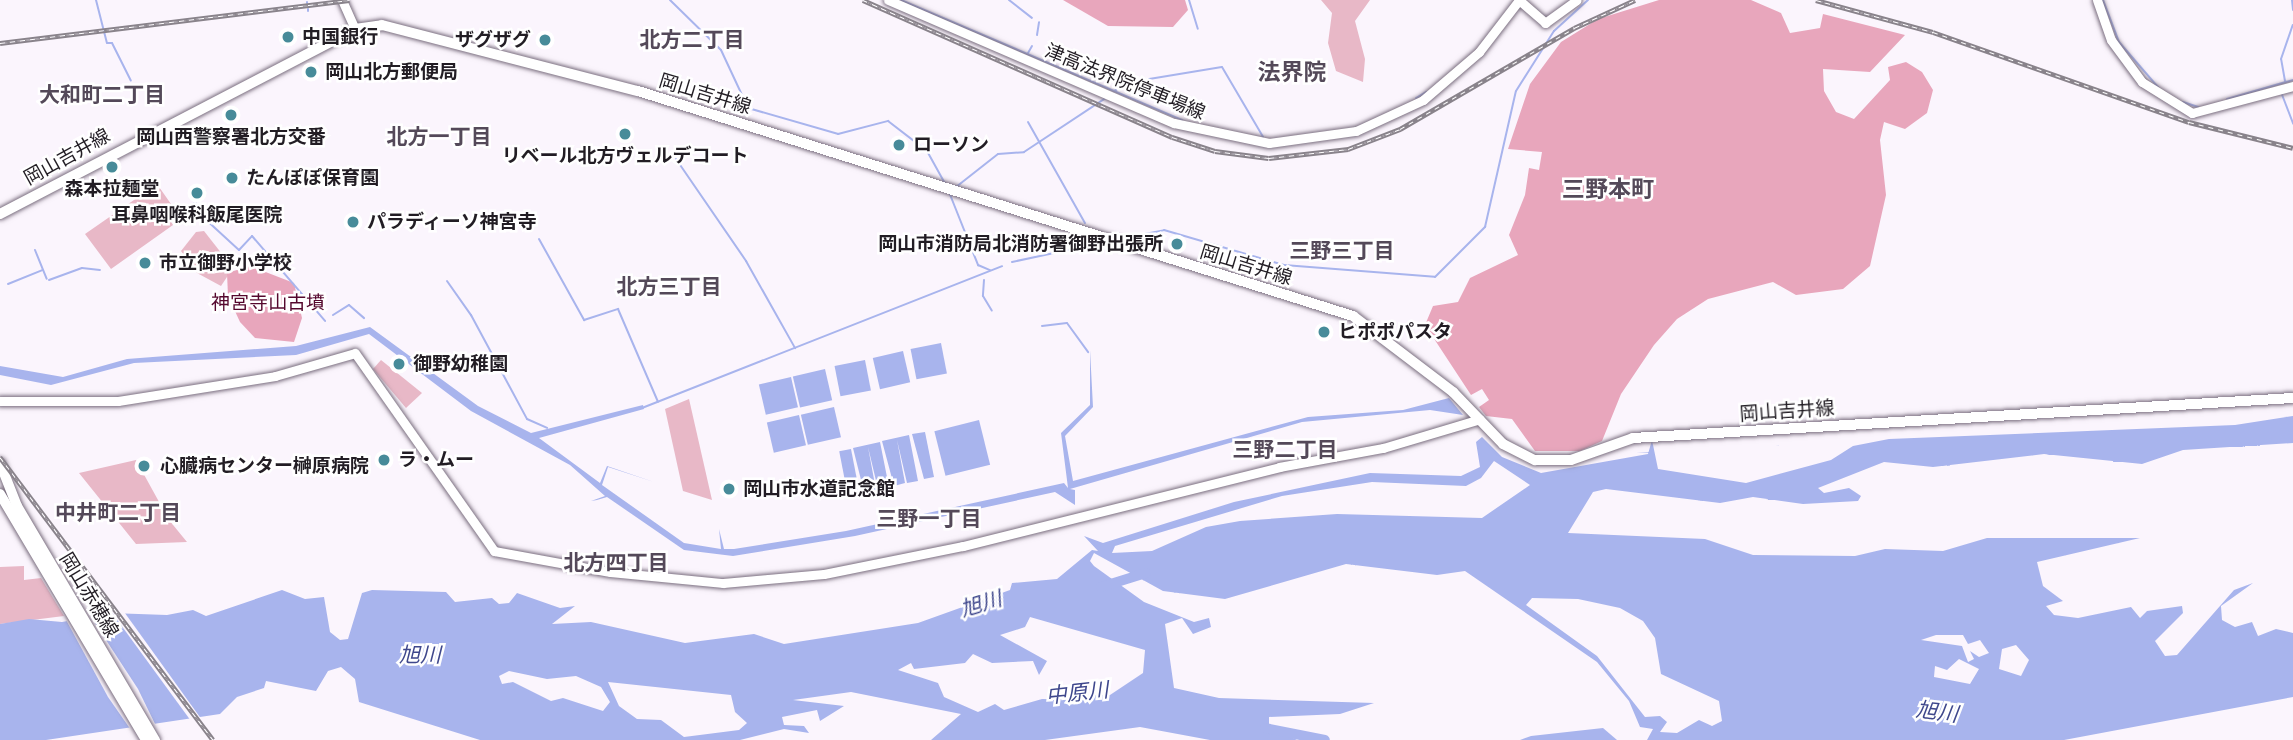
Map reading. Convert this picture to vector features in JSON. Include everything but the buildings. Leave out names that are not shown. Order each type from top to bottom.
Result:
[{"type":"main road","name":"岡山吉井線","points":[[0,214],[355,29],[382,25],[592,79],[1353,316],[1374,328],[1519,453],[1553,462],[1633,438],[2293,398]]},
{"type":"main road","name":"岡山赤穂線","points":[[0,463],[48,568],[146,740]]},
{"type":"main road","name":"岡山赤穂線","points":[[0,494],[155,740]]},
{"type":"street","points":[[342,0],[355,29]]},
{"type":"street","name":"津高法界院停車場線","points":[[888,0],[1109,95],[1221,138],[1269,143],[1328,139],[1380,123],[1434,92],[1479,52],[1519,0],[1545,23],[1577,0]]},
{"type":"street","points":[[2097,0],[2111,40],[2142,82],[2192,113],[2293,86]]},
{"type":"street","points":[[0,401],[118,401],[275,376],[355,353],[494,551],[610,572],[723,583],[824,574],[963,546],[1279,467],[1423,438],[1480,419]]},
{"type":"shaded area","points":[[1321,0],[1370,0],[1355,21],[1365,59],[1363,82],[1336,71],[1328,43],[1332,13]]},
{"type":"shaded area","points":[[157,184],[178,214],[170,220],[173,225],[111,269],[85,234]]},
{"type":"shaded area","points":[[204,231],[233,268],[221,286],[197,273],[181,251],[196,232]]},
{"type":"shaded area","points":[[381,360],[422,393],[406,408],[373,369]]},
{"type":"shaded area","points":[[689,399],[712,500],[683,491],[665,409]]},
{"type":"shaded area","points":[[136,460],[169,520],[187,542],[136,544],[79,473]]},
{"type":"shaded area","points":[[24,566],[24,580],[41,578],[64,616],[0,624],[0,567]]},
{"type":"green space","points":[[1063,0],[1185,0],[1188,10],[1173,27],[1108,26]]},
{"type":"green space","points":[[1659,0],[1751,0],[1781,13],[1790,33],[1820,28],[1823,14],[1905,35],[1870,72],[1823,69],[1824,91],[1836,112],[1854,119],[1890,80],[1888,67],[1906,62],[1922,72],[1933,90],[1927,113],[1905,129],[1884,122],[1880,140],[1886,195],[1870,266],[1843,289],[1796,295],[1773,282],[1708,299],[1677,319],[1654,345],[1621,394],[1602,441],[1580,451],[1535,451],[1512,419],[1486,416],[1479,407],[1489,400],[1482,389],[1471,395],[1425,325],[1433,306],[1458,302],[1470,278],[1518,255],[1509,235],[1525,195],[1529,168],[1539,170],[1542,152],[1508,149],[1530,84],[1561,42],[1598,19]]},
{"type":"green space","name":"神宮寺山古墳","points":[[250,266],[294,283],[302,318],[294,342],[255,338],[240,322],[228,296],[227,273]]},
{"type":"water","points":[[370,327],[478,406],[531,433],[643,405],[644,409],[539,438],[600,483],[607,466],[654,482],[608,467],[602,485],[684,543],[721,549],[719,529],[724,549],[734,549],[846,531],[1064,483],[1068,488],[1061,433],[1090,405],[1090,350],[1093,407],[1065,436],[1073,481],[1308,417],[1403,410],[1449,398],[1463,415],[1430,410],[1302,422],[1070,489],[1075,490],[1075,505],[1055,492],[855,536],[733,556],[684,550],[607,497],[591,501],[605,496],[570,465],[471,411],[369,334],[296,355],[134,363],[51,385],[0,375],[0,366],[63,377],[127,359],[296,346]]},
{"type":"water","points":[[941,343],[947,373],[916,379],[911,349]]},
{"type":"water","points":[[903,351],[910,382],[880,389],[873,358]]},
{"type":"water","points":[[865,360],[871,390],[840,396],[835,366]]},
{"type":"water","points":[[825,369],[832,400],[800,408],[793,376]]},
{"type":"water","points":[[791,377],[798,407],[766,415],[759,384]]},
{"type":"water","points":[[834,407],[841,437],[808,445],[801,415]]},
{"type":"water","points":[[799,415],[806,445],[774,453],[767,422]]},
{"type":"water","name":"旭川","points":[[2293,416],[2293,443],[2183,450],[2142,464],[2044,454],[1933,467],[1884,462],[1818,488],[1824,493],[1849,488],[1861,496],[1858,501],[1803,504],[1753,497],[1720,503],[1606,489],[1593,492],[1568,533],[1705,539],[1753,555],[1855,556],[1885,549],[1943,551],[1987,538],[2140,538],[2037,562],[2043,586],[2063,601],[2046,606],[2054,615],[2078,618],[2131,607],[2140,618],[2147,611],[2182,606],[2183,613],[2155,641],[2165,656],[2177,655],[2234,590],[2253,583],[2221,606],[2222,620],[2235,627],[2252,622],[2258,636],[2276,629],[2293,633],[2293,697],[2064,740],[1647,740],[1653,729],[1640,727],[1629,701],[1597,662],[1465,571],[1437,575],[1346,564],[1225,599],[1163,591],[1094,553],[1090,561],[1094,566],[1144,602],[1194,622],[1209,618],[1211,627],[1193,634],[1182,618],[1165,624],[1174,688],[1219,698],[1374,703],[1340,714],[1269,717],[1269,725],[1297,740],[1210,740],[1140,727],[1045,740],[931,740],[961,714],[851,692],[793,700],[844,706],[820,721],[817,710],[782,717],[784,725],[804,726],[809,733],[784,729],[740,740],[480,740],[359,702],[355,679],[341,667],[328,671],[316,691],[266,681],[264,688],[237,697],[220,714],[46,740],[0,740],[0,624],[29,619],[62,622],[110,613],[167,615],[193,610],[206,616],[282,590],[305,599],[324,597],[330,632],[340,640],[348,639],[362,593],[372,590],[446,592],[455,602],[492,598],[499,604],[509,603],[517,593],[560,608],[575,606],[552,624],[591,622],[685,643],[754,634],[784,644],[918,623],[1010,590],[1012,583],[1057,579],[1092,550],[1098,551],[1084,536],[1103,543],[1234,502],[1370,473],[1461,476],[1480,467],[1476,442],[1482,437],[1502,457],[1541,473],[1648,454],[1652,440],[1658,469],[1746,483],[1831,460],[1853,446],[1889,439],[2235,425]],"holes":[[[1494,461],[1530,485],[1482,518],[1337,514],[1240,521],[1206,527],[1152,551],[1112,553],[1115,546],[1282,496],[1372,482],[1466,486],[1481,478]],[[1532,598],[1578,599],[1620,608],[1643,621],[1655,638],[1661,674],[1719,701],[1722,721],[1712,726],[1699,720],[1677,733],[1660,732],[1667,722],[1660,716],[1645,717],[1597,656],[1526,605]],[[1030,617],[1145,650],[1143,673],[1110,695],[1091,695],[1088,700],[1042,699],[1004,710],[995,704],[978,712],[944,697],[938,683],[898,670],[911,663],[914,669],[965,663],[973,654],[992,663],[1033,661],[1039,675],[1047,661],[1000,635],[1025,627]],[[1936,635],[1963,635],[1968,644],[1980,640],[1989,653],[1979,657],[1970,651],[1974,659],[1968,662],[1962,646],[1921,640]],[[2016,645],[2029,660],[2021,676],[1999,669],[2002,649]],[[1959,659],[1979,669],[1970,684],[1934,677],[1935,666],[1947,670]],[[509,671],[547,679],[576,676],[601,687],[610,702],[603,711],[563,698],[551,701],[513,682],[502,684],[499,676]],[[608,682],[731,695],[735,712],[747,723],[739,730],[684,737],[661,720],[637,719],[619,706]]]},
{"type":"water","points":[[979,420],[990,465],[945,476],[934,431]]},
{"type":"water","points":[[925,432],[934,477],[924,479],[912,434]]},
{"type":"water","points":[[909,435],[918,481],[907,483],[897,440],[905,483],[894,486],[882,441]]},
{"type":"water","points":[[880,442],[889,487],[878,489],[868,447],[876,490],[864,492],[853,448]]},
{"type":"water","points":[[851,449],[860,495],[848,497],[839,451]]},
{"type":"water","points":[[1603,728],[1617,740],[1520,740],[1531,736]]},
{"type":"pier","points":[[122,609],[202,720],[191,721],[110,610]]},
{"type":"pier","points":[[89,614],[138,689],[156,726],[131,730],[108,697],[65,618]]},
{"type":"waterway","points":[[96,0],[107,43],[112,43],[131,81]]},
{"type":"waterway","points":[[670,0],[721,50],[748,108],[838,134],[888,121],[927,151],[945,184]]},
{"type":"waterway","points":[[901,0],[1182,120]]},
{"type":"waterway","points":[[1009,0],[1032,18]]},
{"type":"waterway","points":[[1189,0],[1198,29]]},
{"type":"waterway","points":[[1129,237],[1164,230],[1284,265],[1435,277],[1485,227],[1516,91],[1554,31],[1588,0]]},
{"type":"waterway","points":[[2103,0],[2119,42],[2158,87]]},
{"type":"waterway","points":[[2292,0],[2293,10]]},
{"type":"waterway","points":[[1037,35],[1039,22]]},
{"type":"waterway","points":[[2285,81],[2281,59],[2293,25]]},
{"type":"waterway","points":[[1028,53],[1032,46]]},
{"type":"waterway","points":[[1114,91],[1131,82],[1222,67],[1263,137]]},
{"type":"waterway","points":[[2227,99],[2293,80]]},
{"type":"waterway","points":[[1416,98],[1426,92]]},
{"type":"waterway","points":[[2281,92],[2293,124]]},
{"type":"waterway","points":[[956,187],[998,154],[1024,152],[1107,97]]},
{"type":"waterway","points":[[2183,102],[2198,107]]},
{"type":"waterway","points":[[1028,122],[1085,223]]},
{"type":"waterway","points":[[676,159],[746,261],[795,348]]},
{"type":"waterway","points":[[192,206],[205,191]]},
{"type":"waterway","points":[[949,192],[978,265],[990,270]]},
{"type":"waterway","points":[[185,212],[191,206],[239,250],[252,236],[325,321]]},
{"type":"waterway","points":[[539,239],[584,320],[618,309],[658,402]]},
{"type":"waterway","points":[[1012,262],[1096,244]]},
{"type":"waterway","points":[[35,250],[47,279]]},
{"type":"waterway","points":[[642,408],[1002,266]]},
{"type":"waterway","points":[[49,280],[82,268],[100,270]]},
{"type":"waterway","points":[[8,284],[42,270]]},
{"type":"waterway","points":[[984,280],[983,296],[992,311]]},
{"type":"waterway","points":[[447,281],[471,315],[527,419],[547,428]]},
{"type":"waterway","points":[[333,315],[349,305],[364,318]]},
{"type":"waterway","points":[[1042,326],[1067,323],[1088,352]]},
{"type":"waterway","name":"旭川","points":[[1101,587],[1146,573]]},
{"type":"waterway","name":"中原川","points":[[1265,728],[1325,740]]},
{"type":"railway","points":[[0,43],[349,0]]},
{"type":"railway","points":[[863,0],[1172,137],[1215,151],[1269,158],[1348,149],[1400,129],[1574,28],[1635,0]]},
{"type":"railway","points":[[1816,0],[1933,32],[2189,122],[2293,148]]},
{"type":"railway","points":[[0,457],[213,740]]},
{"type":"place","name":"中国銀行","points":[[288,37]]},
{"type":"place","name":"ザグザグ","points":[[545,40]]},
{"type":"place","name":"岡山北方郵便局","points":[[311,72]]},
{"type":"place","name":"岡山西警察署北方交番","points":[[231,115]]},
{"type":"place","name":"リベール北方ヴェルデコート","points":[[625,134]]},
{"type":"place","name":"ローソン","points":[[899,145]]},
{"type":"place","name":"森本拉麺堂","points":[[112,167]]},
{"type":"place","name":"たんぽぽ保育園","points":[[232,178]]},
{"type":"place","name":"耳鼻咽喉科飯尾医院","points":[[197,193]]},
{"type":"place","name":"パラディーソ神宮寺","points":[[353,222]]},
{"type":"place","name":"岡山市消防局北消防署御野出張所","points":[[1177,244]]},
{"type":"place","name":"市立御野小学校","points":[[145,263]]},
{"type":"place","name":"ヒポポパスタ","points":[[1324,332]]},
{"type":"place","name":"御野幼稚園","points":[[399,364]]},
{"type":"place","name":"ラ・ムー","points":[[384,460]]},
{"type":"place","name":"心臓病センター榊原病院","points":[[144,466]]},
{"type":"place","name":"岡山市水道記念館","points":[[729,489]]},
{"type":"district","name":"北方二丁目","points":[[692,40]]},
{"type":"district","name":"法界院","points":[[1292,72]]},
{"type":"district","name":"大和町二丁目","points":[[102,95]]},
{"type":"district","name":"北方一丁目","points":[[439,137]]},
{"type":"district","name":"三野本町","points":[[1608,189]]},
{"type":"district","name":"三野三丁目","points":[[1342,251]]},
{"type":"district","name":"北方三丁目","points":[[669,287]]},
{"type":"district","name":"三野二丁目","points":[[1285,450]]},
{"type":"district","name":"中井町二丁目","points":[[118,513]]},
{"type":"district","name":"三野一丁目","points":[[929,519]]},
{"type":"district","name":"北方四丁目","points":[[616,563]]}]
